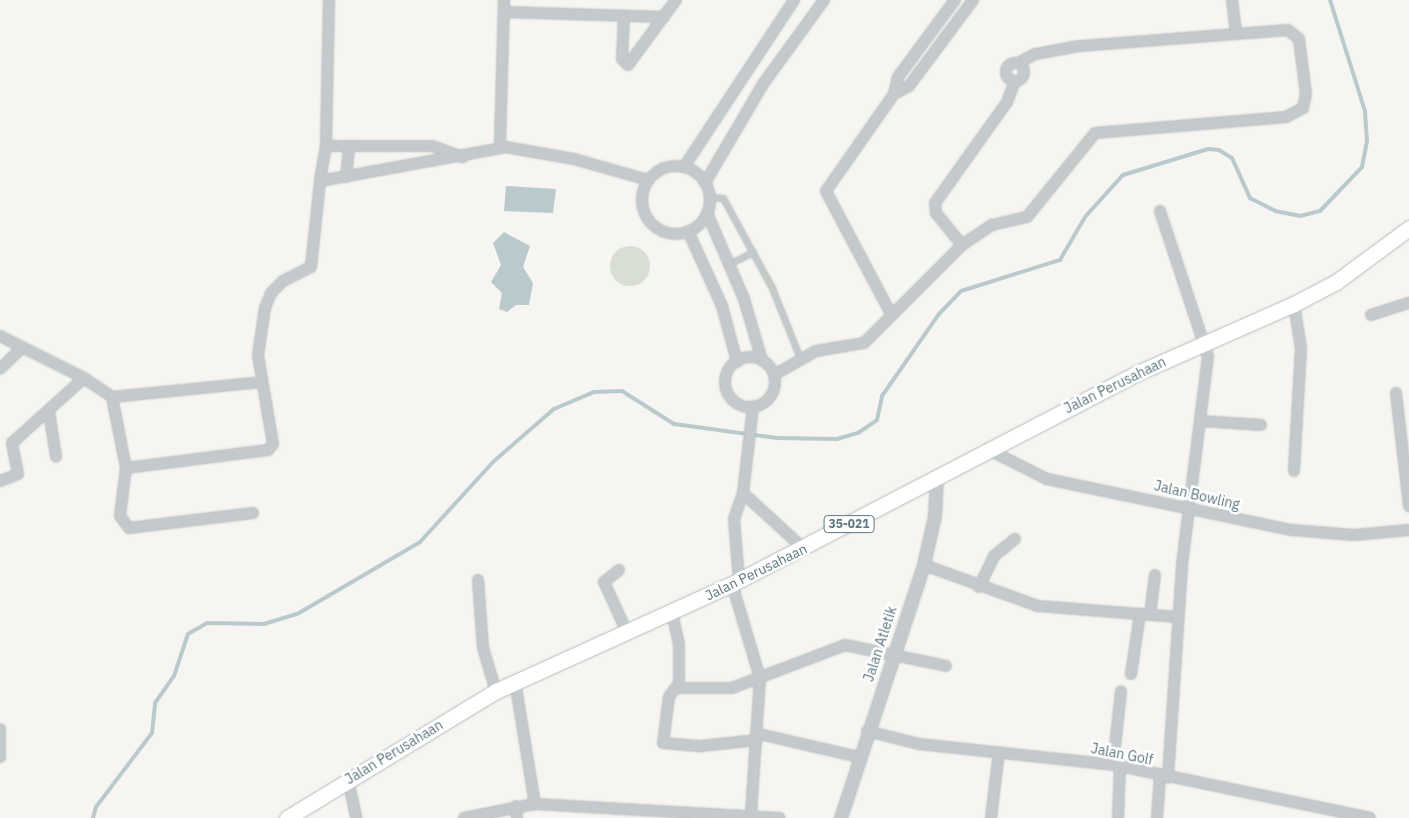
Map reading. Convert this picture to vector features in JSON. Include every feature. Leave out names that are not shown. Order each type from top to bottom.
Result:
[{"type":"main road","name":"Jalan Perusahaan","points":[[287,818],[496,690],[735,582],[803,548],[987,449],[1206,341],[1294,304],[1336,282],[1407,234]]},
{"type":"street","points":[[126,468],[268,450],[274,439],[261,382],[258,355],[265,308],[271,293],[283,281],[311,267],[320,181],[326,146],[329,0]]},
{"type":"street","points":[[501,148],[504,0]]},
{"type":"street","points":[[624,18],[622,59],[628,65],[676,0]]},
{"type":"street","points":[[684,167],[794,0]]},
{"type":"street","points":[[705,183],[763,84],[824,0]]},
{"type":"street","points":[[891,314],[825,196],[829,181],[894,94],[898,78],[955,0]]},
{"type":"street","points":[[894,94],[909,86],[973,0]]},
{"type":"street","points":[[1232,0],[1236,32]]},
{"type":"street","points":[[504,12],[624,18],[664,17]]},
{"type":"street","points":[[762,360],[737,362],[729,370],[726,388],[736,402],[753,407],[768,400],[774,375],[800,358],[816,351],[860,345],[962,245],[992,226],[1027,217],[1095,133],[1298,113],[1306,94],[1295,32],[1236,32],[1079,46],[1035,54],[1018,63],[1024,73],[1015,81],[1007,102],[935,203],[936,213],[962,245]]},
{"type":"street","points":[[326,146],[432,146],[463,157]]},
{"type":"street","points":[[346,177],[349,146]]},
{"type":"street","points":[[320,181],[463,157],[501,148],[574,159],[648,180]]},
{"type":"street","points":[[707,213],[688,231],[667,232],[649,220],[642,201],[648,180],[664,168],[684,167],[705,183],[710,196],[707,213],[730,264],[762,360],[774,375]]},
{"type":"street","points":[[1156,818],[1164,777],[1178,617],[1201,421],[1206,341],[1160,211]]},
{"type":"street","points":[[688,231],[722,306],[737,362]]},
{"type":"street","points":[[1371,315],[1409,302]]},
{"type":"street","points":[[1294,304],[1301,348],[1294,471]]},
{"type":"street","points":[[0,336],[84,378],[112,397],[261,382]]},
{"type":"street","points":[[0,369],[22,348]]},
{"type":"street","points":[[0,481],[18,474],[12,443],[49,412],[84,378]]},
{"type":"street","points":[[1396,393],[1409,506]]},
{"type":"street","points":[[112,397],[126,468],[120,516],[129,528],[253,513]]},
{"type":"street","points":[[751,813],[758,737],[760,678],[735,582],[733,530],[743,493],[753,407]]},
{"type":"street","points":[[49,412],[56,456]]},
{"type":"street","points":[[1201,421],[1261,425]]},
{"type":"street","name":"Jalan Bowling","points":[[987,449],[1047,479],[1190,505],[1292,530],[1354,534],[1409,530]]},
{"type":"street","name":"Jalan Atletik","points":[[841,818],[867,731],[924,565],[935,516],[937,477]]},
{"type":"street","points":[[743,493],[803,548]]},
{"type":"street","points":[[979,586],[994,556],[1015,539]]},
{"type":"street","points":[[924,565],[1038,606],[1178,617]]},
{"type":"street","points":[[619,570],[604,582],[627,632]]},
{"type":"street","points":[[1131,674],[1155,575]]},
{"type":"street","points":[[478,580],[483,648],[496,690]]},
{"type":"street","points":[[672,612],[679,644],[676,687],[669,697],[663,743],[701,746],[758,737],[859,757]]},
{"type":"street","points":[[676,687],[727,689],[845,645],[946,666]]},
{"type":"street","points":[[515,681],[535,804]]},
{"type":"street","points":[[1118,818],[1116,765],[1120,691]]},
{"type":"street","points":[[0,729],[0,757]]},
{"type":"street","name":"Jalan Golf","points":[[867,731],[919,744],[1116,765],[1164,777],[1370,818]]},
{"type":"street","points":[[991,818],[998,752]]},
{"type":"street","points":[[348,779],[356,818]]},
{"type":"street","points":[[464,818],[516,806],[535,804],[610,815],[719,815],[751,813],[780,818]]},
{"type":"street","points":[[516,806],[516,818]]},
{"type":"lane","points":[[710,196],[723,198],[753,252],[800,358]]},
{"type":"lane","points":[[730,264],[753,252]]},
{"type":"shaded area","points":[[506,186],[556,189],[553,213],[504,211]]},
{"type":"shaded area","points":[[504,232],[530,246],[523,267],[533,283],[529,305],[516,305],[507,312],[499,309],[502,293],[491,282],[501,265],[493,243]]},
{"type":"shaded area","points":[[630,246],[644,252],[650,266],[644,280],[630,286],[616,280],[610,266],[616,252]]},
{"type":"waterway","points":[[93,818],[96,807],[152,733],[155,703],[174,676],[188,634],[207,623],[264,624],[299,613],[420,542],[493,462],[554,409],[594,392],[622,391],[674,424],[777,438],[837,439],[858,433],[877,420],[882,396],[939,314],[961,291],[1060,260],[1085,217],[1123,175],[1208,149],[1219,150],[1232,158],[1250,198],[1275,211],[1300,216],[1320,211],[1362,167],[1367,141],[1365,111],[1330,0]]}]
